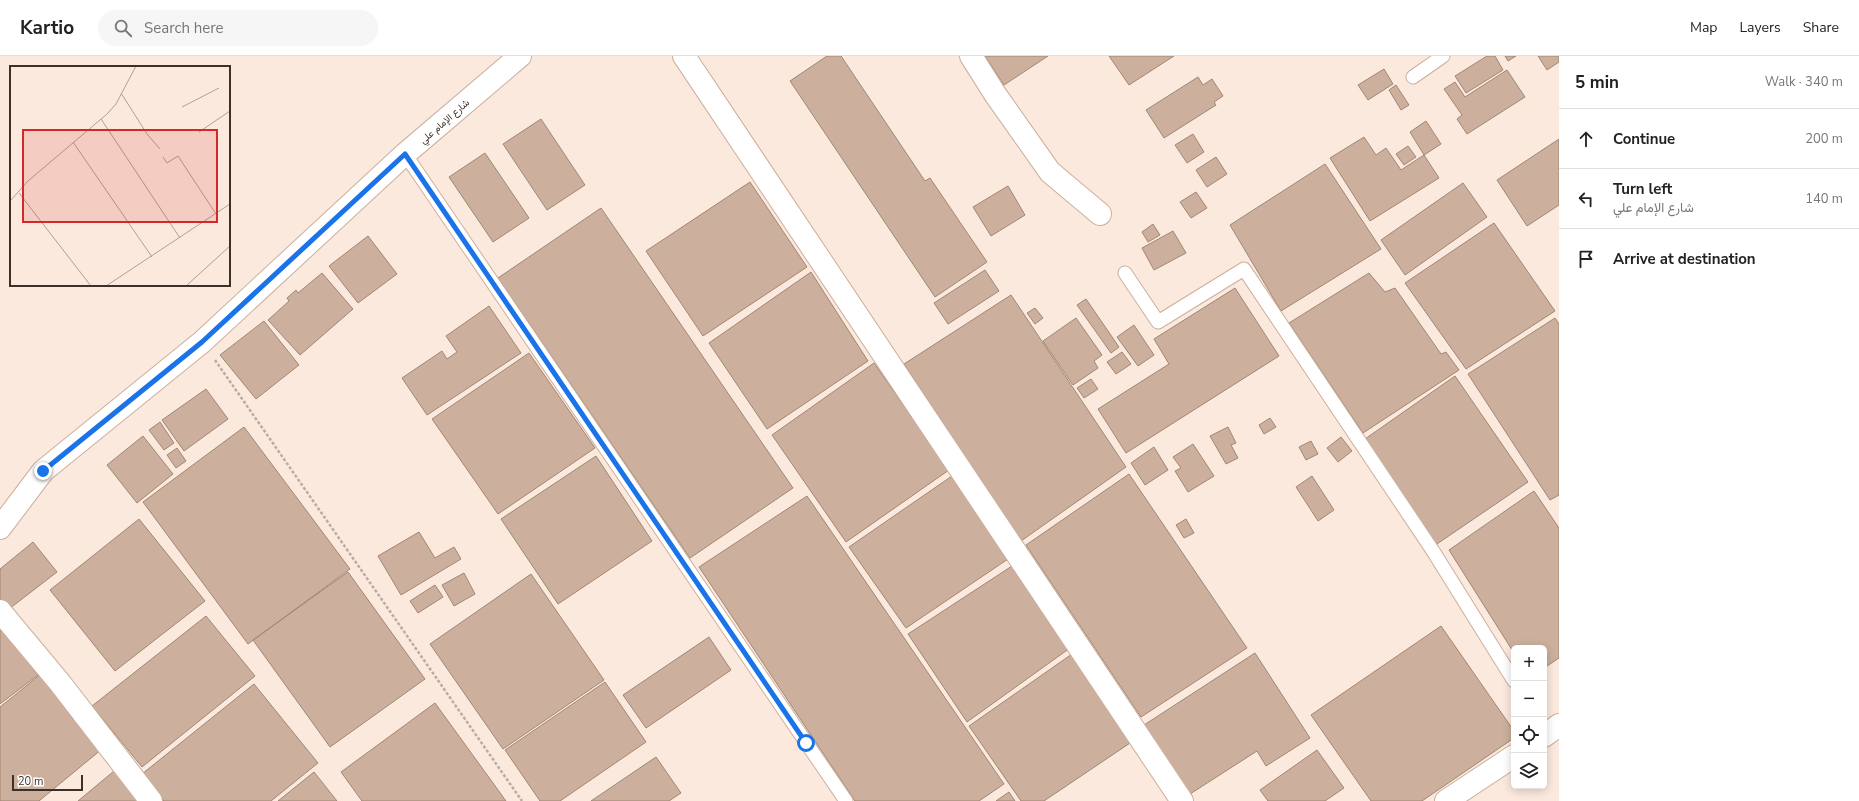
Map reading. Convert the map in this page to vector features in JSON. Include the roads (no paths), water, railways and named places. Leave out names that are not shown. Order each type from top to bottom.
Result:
[{"type":"street","name":"شارع الإمام علي","points":[[0,528],[43,471],[202,342],[405,154],[520,56]]},
{"type":"street","points":[[684,56],[1182,801]]},
{"type":"street","points":[[971,56],[995,94],[1050,172],[1100,214]]},
{"type":"street","points":[[0,611],[60,683],[151,801]]},
{"type":"street","points":[[1446,801],[1511,758]]},
{"type":"lane","points":[[1413,77],[1443,56]]},
{"type":"lane","points":[[405,154],[846,801]]},
{"type":"lane","points":[[1126,273],[1158,322],[1244,270],[1433,551],[1511,676]]}]
